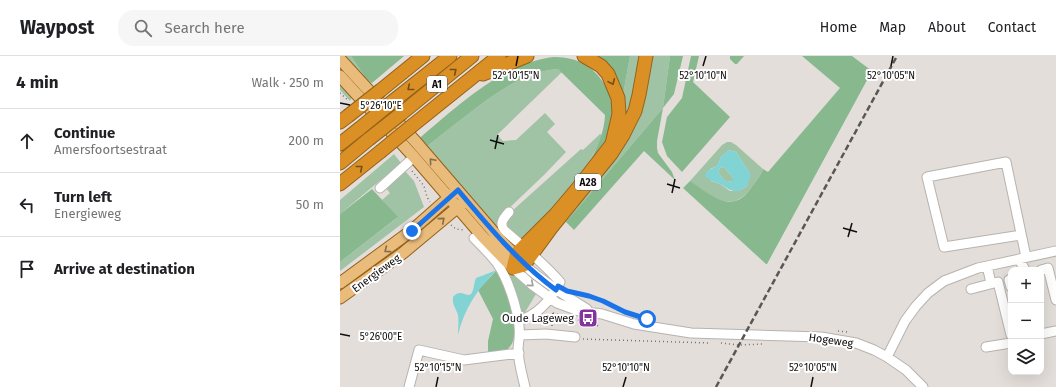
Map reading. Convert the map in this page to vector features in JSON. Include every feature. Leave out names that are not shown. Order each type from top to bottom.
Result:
[{"type":"highway","points":[[344,119],[423,56]]},
{"type":"highway","name":"A1","points":[[340,144],[450,56]]},
{"type":"highway","name":"A1","points":[[340,163],[472,56]]},
{"type":"highway","points":[[340,184],[499,56]]},
{"type":"highway","points":[[467,82],[527,56]]},
{"type":"highway","name":"A28","points":[[522,258],[612,144],[619,114],[618,98],[608,74],[601,66],[584,56]]},
{"type":"highway","name":"A28","points":[[522,258],[551,228],[611,154],[623,135],[635,111],[646,56]]},
{"type":"main road","points":[[340,59],[416,142],[466,200],[522,258]]},
{"type":"main road","points":[[340,76],[414,157],[457,208],[522,258]]},
{"type":"main road","name":"Energieweg","points":[[340,283],[412,231],[458,190]]},
{"type":"main road","name":"Energieweg","points":[[340,298],[403,253],[466,200]]},
{"type":"street","points":[[380,188],[414,157]]},
{"type":"street","points":[[1021,235],[944,247],[927,177],[1006,162],[1021,235],[1024,267]]},
{"type":"street","points":[[509,212],[502,220],[502,227],[550,298],[569,308],[592,312]]},
{"type":"street","points":[[474,238],[497,263],[504,276],[516,310],[520,335],[520,365],[525,387]]},
{"type":"street","points":[[887,357],[905,320],[928,293],[944,281],[978,268],[1056,251]]},
{"type":"street","points":[[522,258],[539,278],[592,312]]},
{"type":"street","points":[[518,321],[528,318],[537,311],[550,298],[560,282],[551,271],[522,258]]},
{"type":"street","points":[[987,266],[991,283]]},
{"type":"street","points":[[1044,269],[1048,268],[1056,300]]},
{"type":"street","points":[[970,289],[998,282],[1008,323]]},
{"type":"street","name":"Hogeweg","points":[[592,312],[634,324],[678,332],[821,337],[856,343],[887,357],[906,370],[922,387]]},
{"type":"street","points":[[1044,333],[1056,331]]},
{"type":"street","points":[[520,335],[546,334],[575,337]]},
{"type":"street","points":[[986,347],[1008,343]]},
{"type":"street","points":[[409,387],[418,350],[464,360],[519,353]]},
{"type":"path","points":[[340,93],[349,102]]},
{"type":"path","points":[[574,293],[603,301],[625,312]]},
{"type":"path","points":[[575,337],[579,339],[713,343]]},
{"type":"path","points":[[720,343],[739,345],[767,344]]},
{"type":"green space","points":[[340,56],[351,56],[365,77],[372,83],[368,86]]},
{"type":"green space","points":[[351,56],[404,56],[372,83],[365,77]]},
{"type":"green space","points":[[596,56],[630,56],[622,100]]},
{"type":"green space","points":[[630,56],[640,56],[636,84],[626,119],[621,119],[622,100]]},
{"type":"green space","points":[[651,56],[670,56],[663,108],[565,222],[618,150]]},
{"type":"green space","points":[[670,56],[683,56],[674,94],[663,108]]},
{"type":"green space","points":[[691,56],[699,56],[693,82],[730,117],[682,172],[667,156],[662,142],[667,117],[682,98]]},
{"type":"green space","points":[[730,56],[744,56],[737,64],[735,64],[730,59]]},
{"type":"green space","points":[[802,56],[852,56],[872,71],[766,264],[683,188],[690,181],[715,197],[723,201],[730,202],[738,200],[745,195],[759,177],[763,169],[768,172],[840,88]]},
{"type":"green space","points":[[554,57],[575,60],[586,65],[603,82],[612,103],[612,127],[608,138],[580,179],[600,141],[605,115],[558,69],[534,74],[501,90],[425,148],[417,140],[464,101],[498,77],[535,61]]},
{"type":"green space","points":[[558,69],[562,72],[497,135],[503,141],[516,140],[545,113],[555,124],[547,132],[566,152],[502,215],[500,231],[425,148],[501,90],[534,74]]},
{"type":"green space","points":[[340,84],[352,98],[350,101],[340,90]]},
{"type":"green space","points":[[663,108],[657,148],[658,153],[672,172],[675,180],[644,151],[574,230],[566,222]]},
{"type":"green space","points":[[600,134],[602,135],[597,147],[580,179],[521,242],[508,232],[505,221],[512,211],[581,149],[583,150]]},
{"type":"green space","points":[[727,142],[731,142],[763,169],[759,177],[745,194],[738,200],[730,202],[722,201],[706,193],[690,181],[722,145]],"holes":[[[729,150],[736,152],[749,172],[747,186],[739,191],[730,191],[720,184],[711,181],[710,169],[717,166],[721,157]]]},
{"type":"green space","points":[[394,154],[401,163],[340,214],[340,200]]},
{"type":"green space","points":[[724,167],[733,178],[733,181],[726,182],[718,172],[720,168]]},
{"type":"green space","points":[[404,170],[414,181],[424,207],[340,271],[340,262],[397,218],[382,200],[390,193],[385,187]]},
{"type":"green space","points":[[372,189],[398,217],[340,262],[340,214]]},
{"type":"green space","points":[[492,250],[536,294],[524,314],[520,312]]},
{"type":"green space","points":[[497,270],[505,285],[511,305],[514,334],[512,344],[504,353],[488,353],[488,341],[493,319],[478,290]]},
{"type":"water","points":[[729,150],[736,152],[751,175],[747,186],[739,191],[733,191],[705,176],[707,171],[717,166],[721,157]],"holes":[[[724,167],[733,178],[733,181],[726,182],[718,172],[720,168]]]},
{"type":"water","points":[[497,270],[484,284],[468,308],[458,335],[458,315],[453,297],[458,293],[467,295],[471,294],[476,278]]},
{"type":"railway","points":[[716,387],[897,56]]},
{"type":"place","name":"Oude Lageweg","points":[[588,318]]},
{"type":"route","points":[[412,231],[458,190],[503,243],[539,278],[556,290],[558,286],[567,291],[603,301],[625,312],[647,319]]}]
